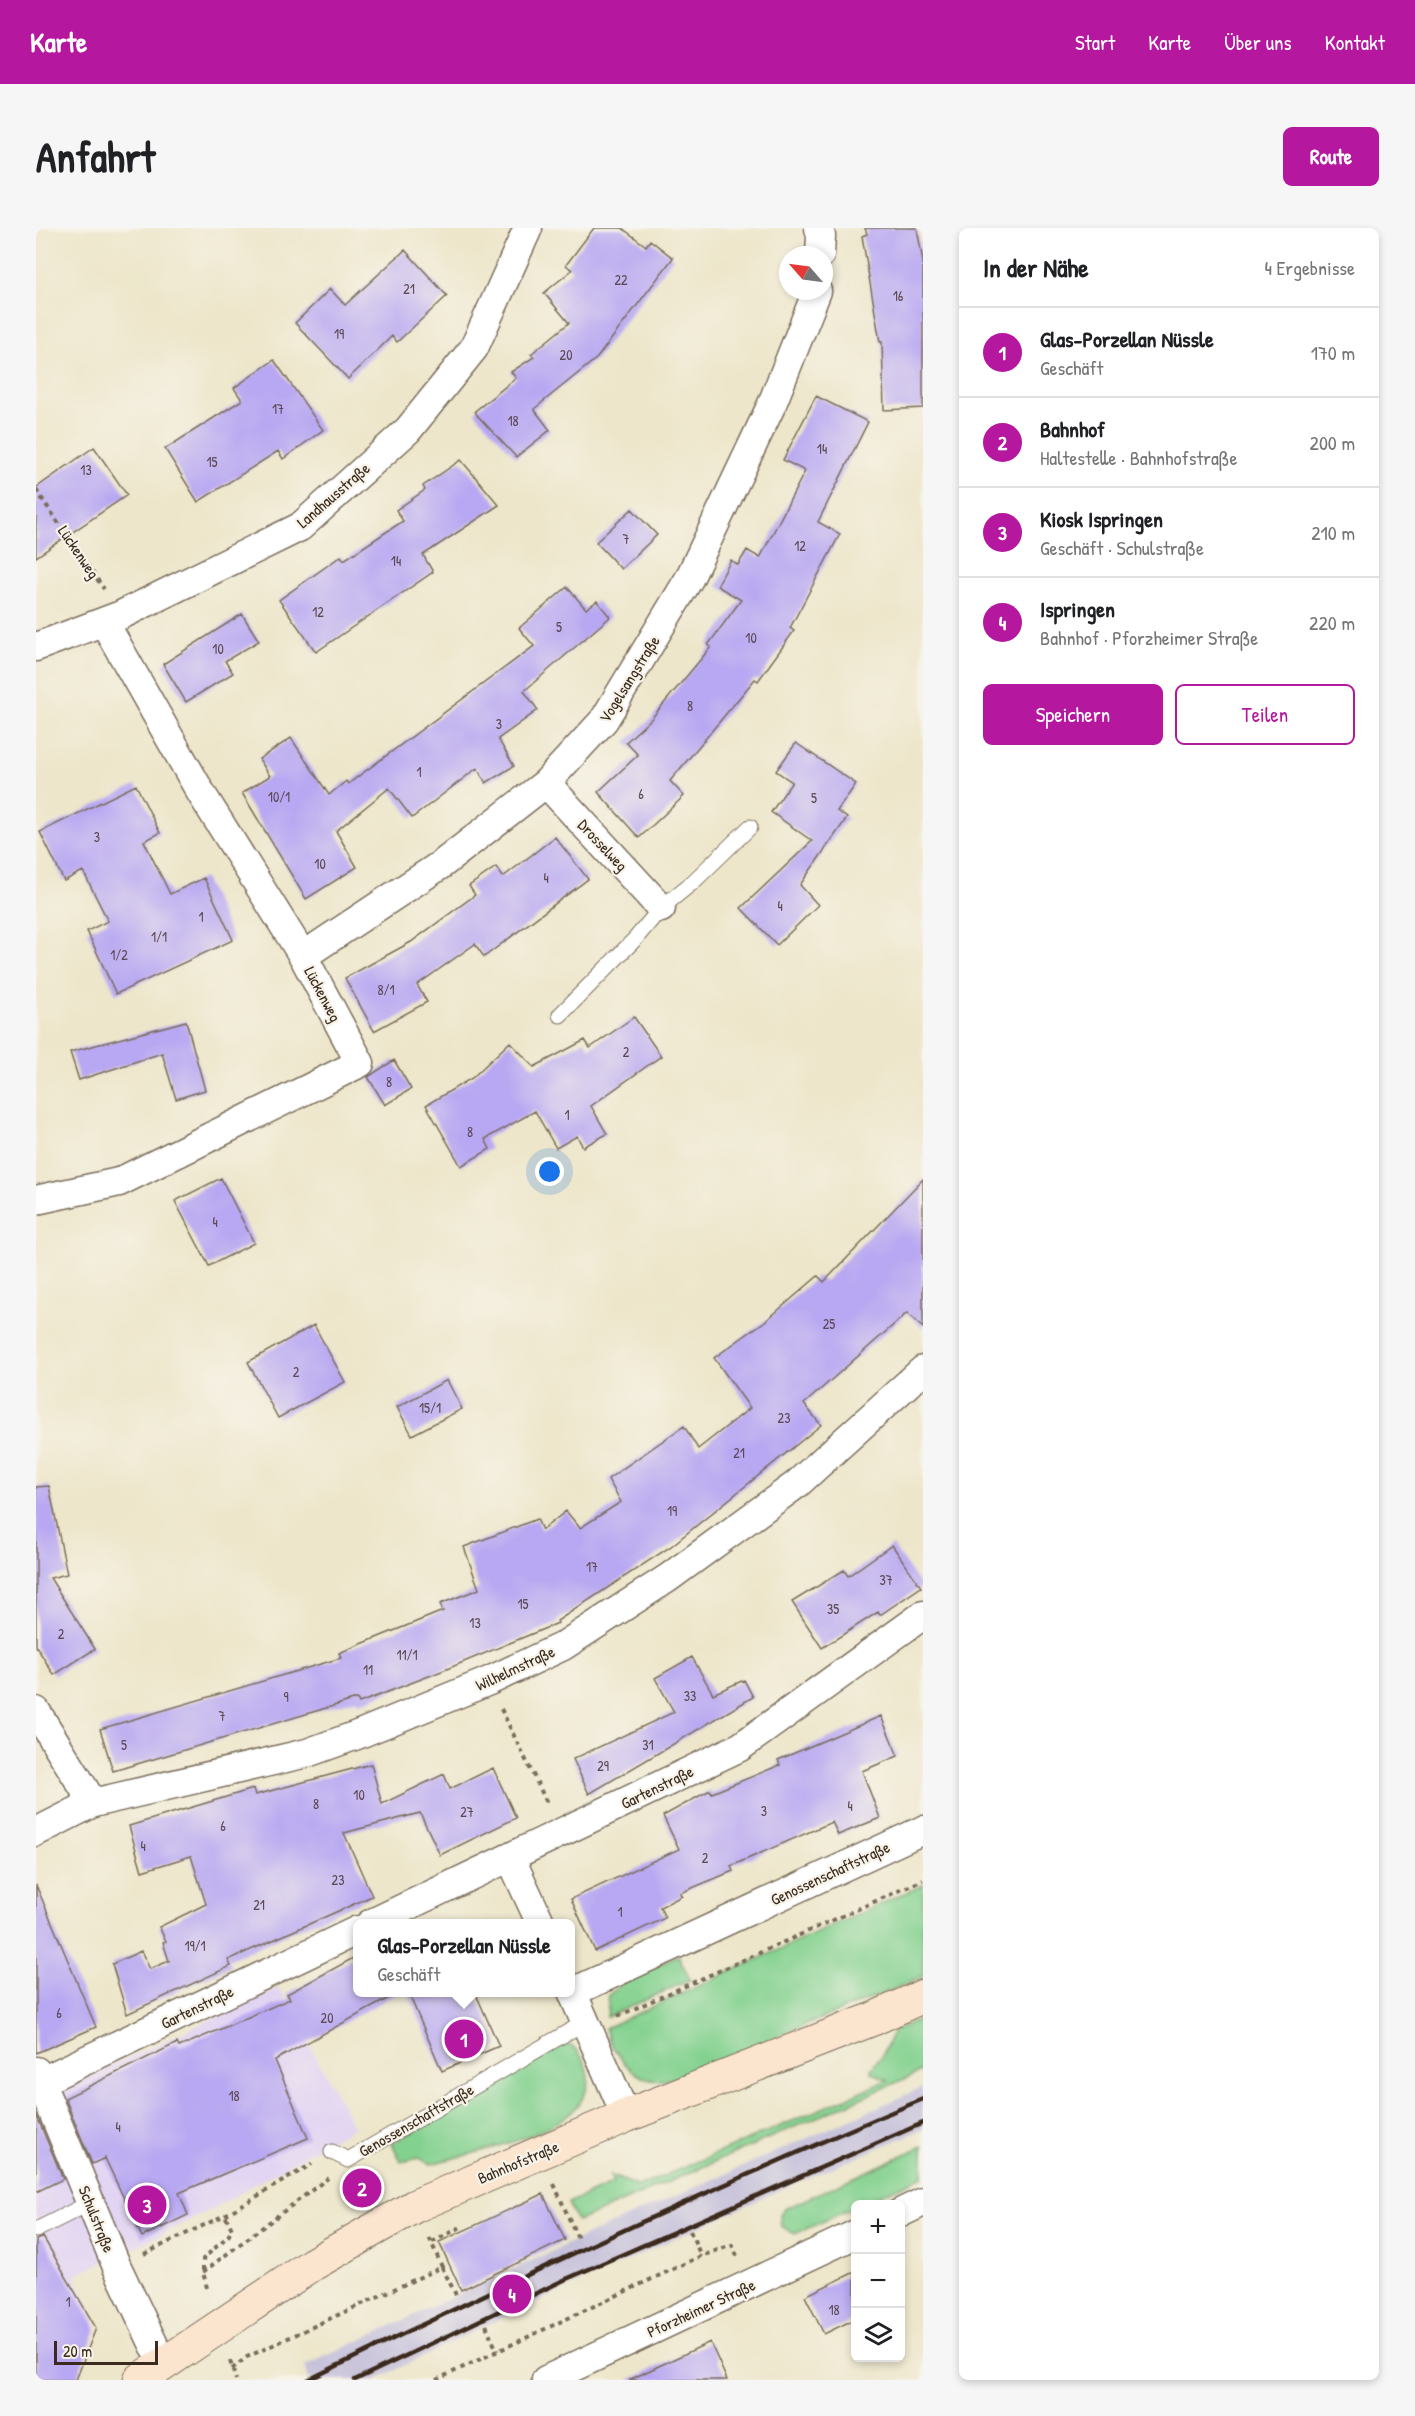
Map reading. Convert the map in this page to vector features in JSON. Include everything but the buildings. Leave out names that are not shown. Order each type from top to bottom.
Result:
[{"type":"main road","name":"Bahnhofstraße","points":[[151,2372],[314,2264],[406,2211],[626,2116],[873,2019],[923,1996]]},
{"type":"street","name":"Landhausstraße","points":[[36,647],[112,618],[300,527],[408,430],[474,348],[528,228]]},
{"type":"street","points":[[819,228],[820,246]]},
{"type":"street","name":"Vogelsangstraße","points":[[303,957],[442,864],[546,783],[604,720],[689,579],[772,404],[813,300]]},
{"type":"street","name":"Lückenweg","points":[[36,1200],[119,1182],[360,1063],[303,957],[201,793],[112,618]]},
{"type":"street","name":"Drosselweg","points":[[546,783],[661,908]]},
{"type":"street","name":"Wilhelmstraße","points":[[36,1832],[93,1803],[307,1753],[489,1681],[563,1646],[668,1578],[797,1484],[923,1370]]},
{"type":"street","name":"Gartenstraße","points":[[378,1919],[740,1747],[923,1615]]},
{"type":"street","points":[[36,1711],[93,1803]]},
{"type":"street","name":"Genossenschaftstraße","points":[[575,1988],[923,1830]]},
{"type":"street","points":[[510,1857],[539,1919]]},
{"type":"street","name":"Gartenstraße","points":[[38,2079],[353,1932]]},
{"type":"street","points":[[575,1995],[626,2116]]},
{"type":"street","name":"Schulstraße","points":[[38,2079],[117,2267],[151,2372]]},
{"type":"street","points":[[905,2211],[923,2202]]},
{"type":"street","name":"Pforzheimer Straße","points":[[546,2380],[851,2236]]},
{"type":"lane","points":[[560,1015],[636,938],[661,908],[693,882],[750,827]]},
{"type":"lane","name":"Genossenschaftstraße","points":[[332,2152],[348,2160],[589,2025]]},
{"type":"lane","points":[[36,2230],[90,2203]]},
{"type":"path","name":"Lückenweg","points":[[36,490],[112,618]]},
{"type":"path","points":[[500,1706],[550,1808]]},
{"type":"path","points":[[589,2025],[923,1880]]},
{"type":"path","name":"Genossenschaftstraße","points":[[117,2267],[225,2215],[332,2152]]},
{"type":"path","points":[[203,2272],[331,2176]]},
{"type":"path","points":[[557,2192],[578,2239]]},
{"type":"path","points":[[207,2288],[203,2259],[230,2235],[232,2229],[225,2215]]},
{"type":"path","points":[[690,2231],[702,2256]]},
{"type":"path","points":[[432,2242],[456,2295]]},
{"type":"path","points":[[436,2380],[702,2256],[732,2245],[750,2285]]},
{"type":"path","points":[[232,2369],[247,2357],[442,2267]]},
{"type":"path","points":[[486,2325],[497,2351]]},
{"type":"path","points":[[230,2360],[236,2380]]},
{"type":"shaded area","points":[[279,1988],[354,2127],[205,2213],[74,2276],[98,2327],[76,2380],[36,2380],[36,2100]]},
{"type":"shaded area","points":[[923,2087],[923,2129],[791,2185],[486,2325],[375,2380],[309,2380],[305,2366],[578,2239]]},
{"type":"green space","points":[[923,1885],[923,1977],[676,2078],[654,2080],[640,2076],[626,2065],[611,2043],[605,2028]]},
{"type":"green space","points":[[678,1955],[690,1980],[607,2017],[609,1995],[621,1984]]},
{"type":"green space","points":[[923,2017],[923,2071],[577,2221],[568,2203],[613,2183],[610,2175],[638,2187],[888,2080],[871,2072],[871,2069],[881,2057],[894,2031]]},
{"type":"green space","points":[[561,2044],[573,2047],[580,2054],[584,2062],[587,2085],[578,2105],[559,2121],[534,2134],[506,2144],[431,2164],[419,2158],[401,2162],[392,2143]]},
{"type":"green space","points":[[923,2146],[923,2176],[869,2200],[851,2200],[851,2209],[795,2234],[781,2226],[780,2215],[784,2209]]},
{"type":"railway","points":[[308,2380],[613,2235],[923,2099]]},
{"type":"railway","points":[[355,2380],[564,2280],[923,2123]]},
{"type":"place","name":"Glas-Porzellan Nüssle","points":[[464,2039]]},
{"type":"place","name":"Bahnhof","points":[[362,2188]]},
{"type":"place","name":"Kiosk Ispringen","points":[[147,2205]]},
{"type":"place","name":"Ispringen","points":[[512,2294]]}]
